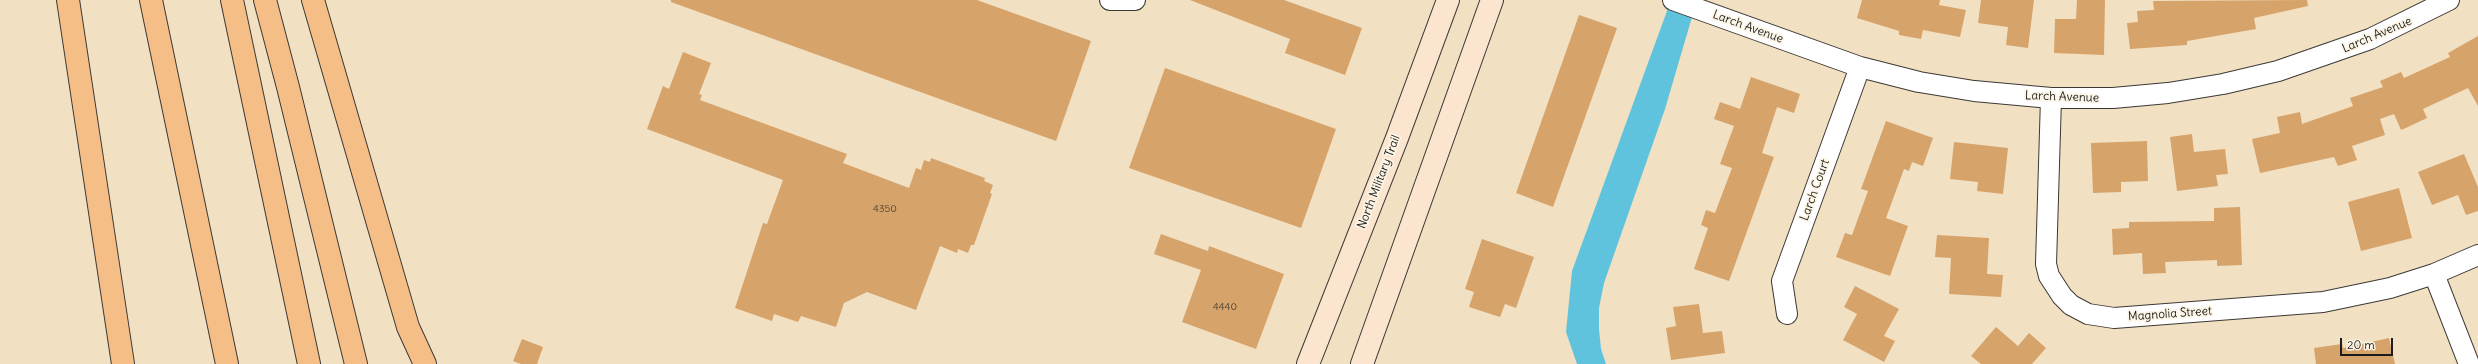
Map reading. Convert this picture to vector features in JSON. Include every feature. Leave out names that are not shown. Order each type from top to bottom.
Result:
[{"type":"highway","points":[[68,0],[123,364]]},
{"type":"highway","points":[[151,0],[227,364]]},
{"type":"highway","points":[[232,0],[309,364]]},
{"type":"highway","points":[[265,0],[288,86],[356,364]]},
{"type":"highway","points":[[313,0],[408,327],[425,364]]},
{"type":"main road","name":"North Military Trail","points":[[1308,364],[1397,138],[1448,0]]},
{"type":"main road","points":[[1362,364],[1492,0]]},
{"type":"street","points":[[1110,0],[1134,1]]},
{"type":"street","name":"Larch Avenue","points":[[1673,0],[1860,67],[1918,82],[1974,92],[2051,98],[2113,98],[2168,93],[2224,84],[2278,71],[2370,39],[2449,0]]},
{"type":"street","name":"Larch Court","points":[[1787,314],[1782,281],[1860,67]]},
{"type":"street","name":"Magnolia Street","points":[[2051,98],[2046,264],[2049,276],[2062,296],[2070,305],[2088,314],[2114,318],[2323,302],[2390,288],[2434,274],[2478,255]]},
{"type":"street","points":[[2434,274],[2469,364]]},
{"type":"water","points":[[1671,0],[1697,0],[1665,109],[1604,283],[1599,308],[1599,329],[1601,349],[1606,364],[1577,364],[1566,332],[1572,271]]},
{"type":"building","points":[[671,0],[977,0],[1091,41],[1056,141],[671,2]]},
{"type":"building","points":[[1190,0],[1284,0],[1362,28],[1345,75],[1285,53],[1290,39]]},
{"type":"building","points":[[1862,0],[1940,0],[1939,5],[1966,10],[1960,37],[1923,30],[1921,39],[1899,35],[1899,31],[1857,18]]},
{"type":"building","points":[[1981,0],[2034,0],[2028,48],[2006,45],[2008,27],[1978,23]]},
{"type":"building","points":[[2077,0],[2105,0],[2104,55],[2054,53],[2055,19],[2076,19]]},
{"type":"building","points":[[2307,0],[2308,6],[2254,18],[2256,29],[2187,41],[2187,45],[2130,49],[2127,23],[2138,22],[2137,11],[2154,10],[2153,1]]},
{"type":"building","points":[[1579,15],[1617,28],[1553,207],[1516,193]]},
{"type":"building","points":[[2478,36],[2478,106],[2468,88],[2423,109],[2427,118],[2401,130],[2394,114],[2380,119],[2385,135],[2352,146],[2357,160],[2338,166],[2334,157],[2260,173],[2252,139],[2280,133],[2277,117],[2300,112],[2302,124],[2353,106],[2350,98],[2383,87],[2380,81],[2401,72],[2404,78],[2450,57],[2448,53]]},
{"type":"building","points":[[683,52],[711,63],[699,94],[702,95],[700,100],[847,154],[843,163],[909,188],[916,168],[921,170],[924,160],[930,162],[931,158],[985,178],[984,181],[993,185],[990,193],[992,194],[974,245],[971,245],[968,253],[958,249],[957,253],[940,246],[916,310],[867,292],[844,303],[836,327],[801,316],[798,322],[774,314],[772,321],[735,308],[763,223],[767,224],[783,180],[647,129],[663,86],[669,89]]},
{"type":"building","points":[[1165,68],[1336,129],[1301,228],[1129,168]]},
{"type":"building","points":[[1751,77],[1800,94],[1794,113],[1777,107],[1762,153],[1774,157],[1729,281],[1694,269],[1708,228],[1701,225],[1706,210],[1715,213],[1732,168],[1720,164],[1734,126],[1714,119],[1720,102],[1740,109]]},
{"type":"building","points":[[1886,121],[1933,138],[1923,166],[1912,162],[1909,171],[1904,169],[1886,218],[1908,226],[1890,276],[1836,257],[1845,233],[1852,235],[1868,191],[1861,189]]},
{"type":"building","points":[[2192,134],[2194,152],[2225,149],[2228,174],[2216,175],[2218,186],[2177,191],[2170,137]]},
{"type":"building","points":[[2147,141],[2148,181],[2121,182],[2121,192],[2093,193],[2091,143]]},
{"type":"building","points":[[1954,142],[2008,148],[2003,194],[1977,191],[1978,182],[1950,179]]},
{"type":"building","points":[[2464,154],[2478,187],[2478,211],[2466,215],[2458,195],[2432,205],[2418,172]]},
{"type":"building","points":[[2399,188],[2412,238],[2361,251],[2348,202]]},
{"type":"building","points":[[2240,207],[2242,265],[2217,266],[2217,260],[2165,262],[2166,273],[2143,274],[2142,253],[2113,255],[2112,229],[2129,228],[2129,222],[2214,221],[2214,208]]},
{"type":"building","points":[[1161,234],[1208,251],[1209,246],[1284,274],[1256,349],[1182,322],[1201,270],[1154,254]]},
{"type":"building","points":[[1937,235],[1989,238],[1987,274],[2003,275],[2001,297],[1949,294],[1951,258],[1935,257]]},
{"type":"building","points":[[1482,239],[1534,257],[1516,308],[1505,304],[1500,317],[1469,307],[1474,292],[1465,289]]},
{"type":"building","points":[[1855,286],[1899,309],[1884,336],[1895,341],[1884,362],[1843,340],[1857,314],[1844,307]]},
{"type":"building","points":[[1699,304],[1703,333],[1722,331],[1725,353],[1671,360],[1666,328],[1676,326],[1673,307]]},
{"type":"building","points":[[1996,327],[2018,346],[2029,333],[2046,348],[2032,364],[1981,364],[1971,356]]},
{"type":"building","points":[[2389,338],[2395,364],[2316,364],[2314,348],[2342,344],[2343,348]]},
{"type":"building","points":[[522,339],[543,347],[537,364],[521,364],[513,361]]}]
